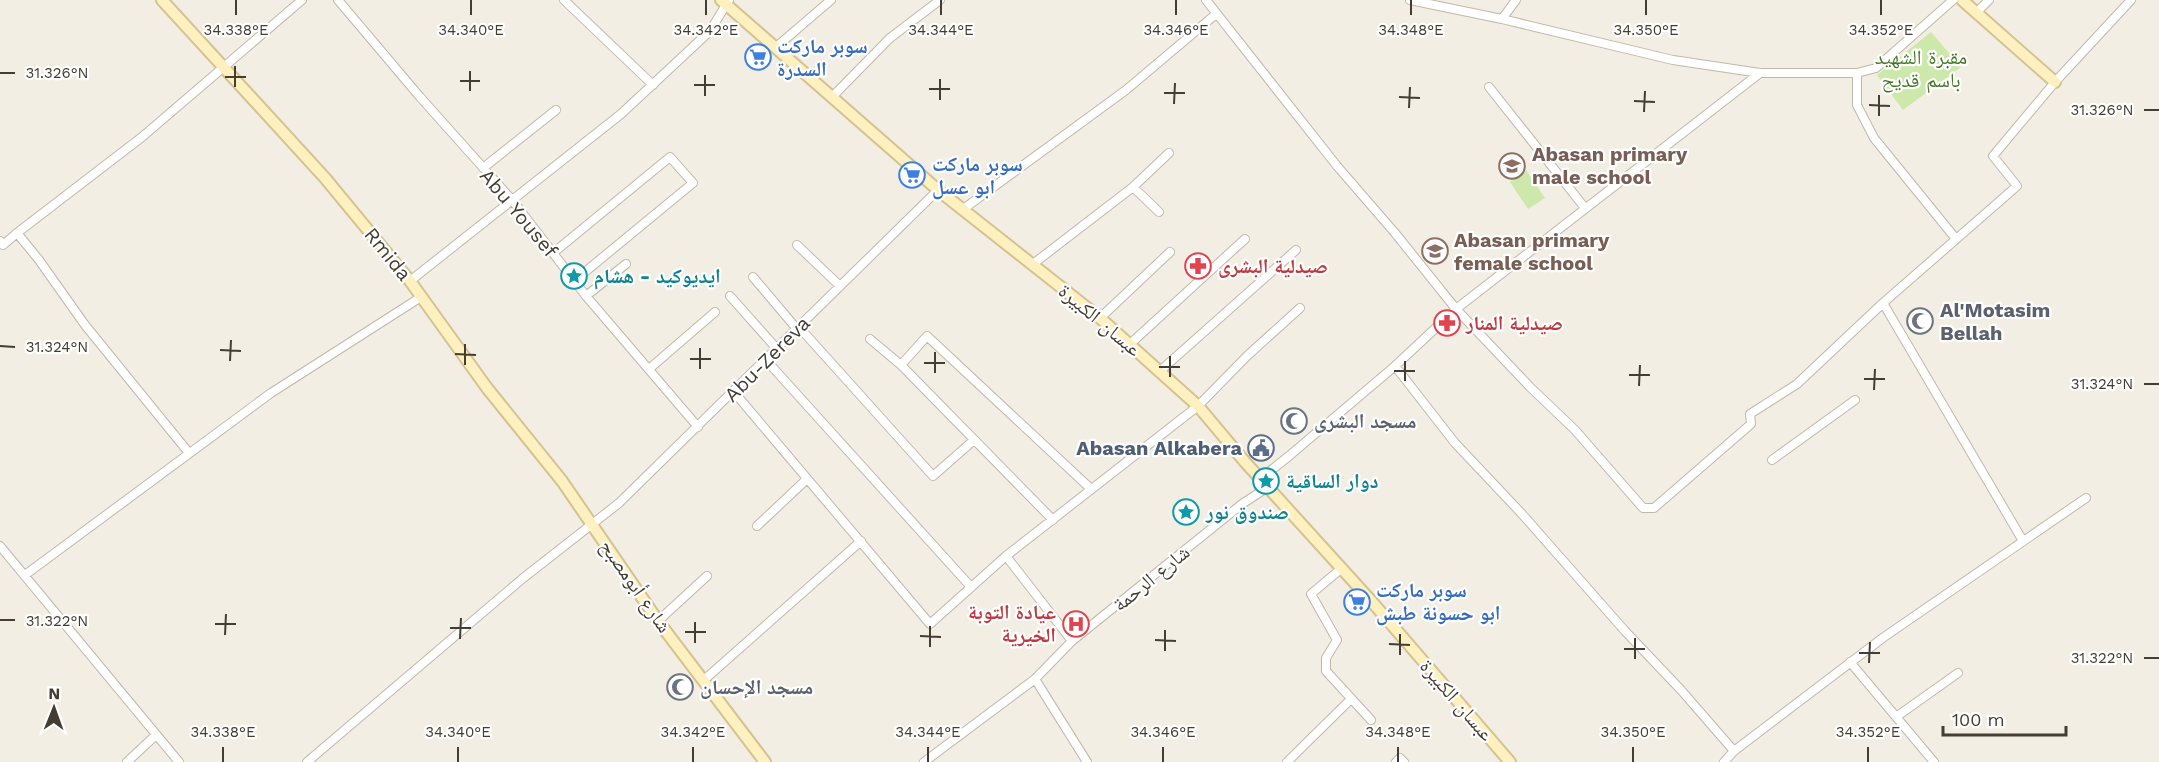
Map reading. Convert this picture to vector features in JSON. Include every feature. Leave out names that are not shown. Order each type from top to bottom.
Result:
[{"type":"street","name":"Rmida","points":[[162,0],[325,178],[410,281],[487,388],[556,473],[593,525]]},
{"type":"street","points":[[0,241],[3,245],[142,137],[302,0]]},
{"type":"street","name":"Abu Yousef","points":[[338,0],[513,201],[586,296],[698,427]]},
{"type":"street","points":[[564,0],[653,86]]},
{"type":"street","points":[[775,48],[831,0]]},
{"type":"street","points":[[832,97],[890,38],[940,0]]},
{"type":"street","points":[[1206,0],[1337,166],[1456,309],[1530,387],[1575,430],[1643,508],[1654,508],[1751,424],[1750,414],[1797,384],[1883,303],[2017,186],[1993,156],[2055,82],[2131,0]]},
{"type":"street","points":[[1410,0],[1502,19],[1673,60],[1760,73],[1857,73],[1876,68],[1953,0]]},
{"type":"street","points":[[1502,19],[1516,0]]},
{"type":"street","points":[[1962,0],[2055,82]]},
{"type":"street","points":[[1977,12],[1989,0]]},
{"type":"street","points":[[410,281],[513,201],[653,86],[710,31],[725,2]]},
{"type":"street","name":"عبسان الكبيرة","points":[[725,2],[938,190],[1100,318],[1198,406],[1510,762]]},
{"type":"street","points":[[962,210],[1126,90],[1216,14]]},
{"type":"street","name":"شارع الرحمة","points":[[924,762],[1035,679],[1072,641],[1242,504],[1289,456],[1395,366],[1456,309],[1760,73]]},
{"type":"street","points":[[1857,73],[1857,105],[1874,138],[1956,239]]},
{"type":"street","points":[[1489,87],[1585,208]]},
{"type":"street","points":[[483,168],[556,110]]},
{"type":"street","points":[[1033,264],[1133,187],[1169,153]]},
{"type":"street","points":[[552,253],[670,157],[693,183],[574,281]]},
{"type":"street","points":[[1133,187],[1160,212]]},
{"type":"street","name":"Abu-Zereva","points":[[307,762],[522,579],[619,503],[938,190]]},
{"type":"street","points":[[17,233],[85,325],[189,453]]},
{"type":"street","points":[[1130,344],[1245,239]]},
{"type":"street","points":[[797,245],[840,286]]},
{"type":"street","points":[[1160,371],[1296,250]]},
{"type":"street","points":[[1100,318],[1170,252]]},
{"type":"street","points":[[586,296],[626,264]]},
{"type":"street","points":[[753,277],[933,476],[974,440]]},
{"type":"street","points":[[730,296],[777,349]]},
{"type":"street","points":[[26,575],[272,393],[421,297]]},
{"type":"street","points":[[1883,303],[2023,541]]},
{"type":"street","points":[[734,392],[930,624],[1006,556],[1198,406],[1247,356],[1300,308]]},
{"type":"street","points":[[649,369],[715,312]]},
{"type":"street","points":[[901,365],[927,336],[1091,489]]},
{"type":"street","points":[[870,339],[901,365],[1053,520]]},
{"type":"street","points":[[766,360],[971,587]]},
{"type":"street","points":[[1395,366],[1455,443],[1522,514],[1734,751]]},
{"type":"street","points":[[1772,460],[1856,400]]},
{"type":"street","points":[[757,526],[807,479]]},
{"type":"street","points":[[1724,762],[1734,751],[1850,662],[2086,498]]},
{"type":"street","name":"شارع أبومصبح","points":[[593,525],[658,621],[765,762]]},
{"type":"street","points":[[704,680],[861,541]]},
{"type":"street","points":[[0,546],[178,762]]},
{"type":"street","points":[[1006,556],[1072,641]]},
{"type":"street","points":[[1342,568],[1311,594],[1337,639],[1326,658],[1326,670],[1371,720]]},
{"type":"street","points":[[658,621],[706,576]]},
{"type":"street","points":[[1850,662],[1934,762]]},
{"type":"street","points":[[1896,717],[1958,674]]},
{"type":"street","points":[[1035,679],[1087,762]]},
{"type":"street","points":[[1287,762],[1351,699]]},
{"type":"street","points":[[127,762],[156,735]]},
{"type":"street","points":[[1396,762],[1400,758],[1404,762]]},
{"type":"green space","name":"مقبرة الشهيد باسم قديح","points":[[1931,32],[1961,67],[1903,110],[1877,75]]},
{"type":"green space","points":[[1526,170],[1545,198],[1528,209],[1510,182]]},
{"type":"place","name":"سوبر ماركت السدرة","points":[[758,57]]},
{"type":"place","name":"Abasan primary male school","points":[[1512,166]]},
{"type":"place","name":"سوبر ماركت ابو عسل","points":[[912,175]]},
{"type":"place","name":"Abasan primary female school","points":[[1435,251]]},
{"type":"place","name":"صيدلية البشرى","points":[[1198,266]]},
{"type":"place","name":"ايديوكيد - هشام","points":[[574,276]]},
{"type":"place","name":"Al'Motasim Bellah","points":[[1920,321]]},
{"type":"place","name":"صيدلية المنار","points":[[1447,323]]},
{"type":"place","name":"مسجد البشرى","points":[[1294,421]]},
{"type":"place","name":"Abasan Alkabera","points":[[1261,448]]},
{"type":"place","name":"دوار الساقية","points":[[1266,481]]},
{"type":"place","name":"صندوق نور","points":[[1186,512]]},
{"type":"place","name":"سوبر ماركت ابو حسونة طبش","points":[[1357,602]]},
{"type":"place","name":"عيادة التوبة الخيرية","points":[[1076,624]]},
{"type":"place","name":"مسجد الإحسان","points":[[680,687]]}]
